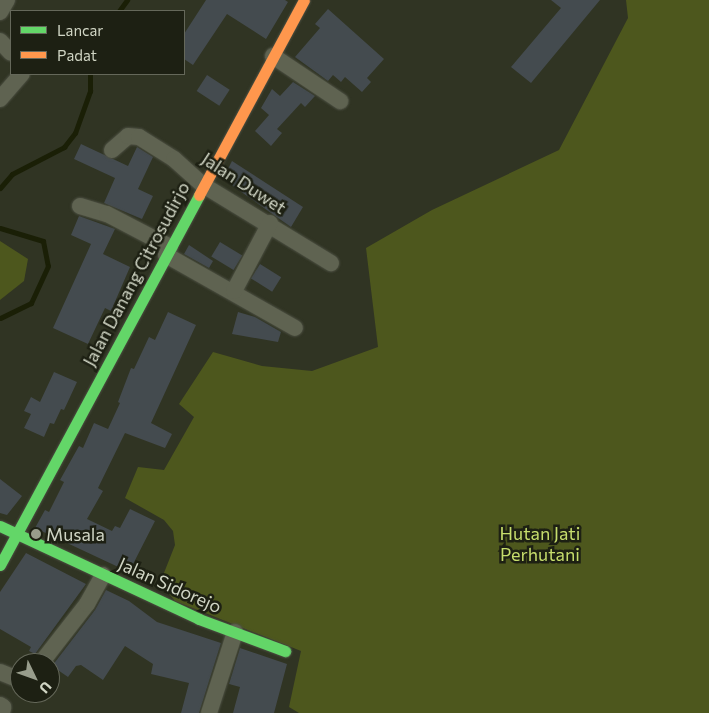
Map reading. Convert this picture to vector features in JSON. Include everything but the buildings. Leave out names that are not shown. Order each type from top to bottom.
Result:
[{"type":"street","points":[[0,12],[7,0]]},
{"type":"street","name":"Jalan Danang Citrosudirjo","points":[[0,565],[304,0]]},
{"type":"street","points":[[0,41],[10,51]]},
{"type":"street","points":[[273,56],[340,101]]},
{"type":"street","points":[[0,99],[21,75]]},
{"type":"street","name":"Jalan Duwet","points":[[112,150],[128,136],[140,138],[174,159],[203,185],[270,223],[331,263]]},
{"type":"street","points":[[80,206],[107,214],[295,328]]},
{"type":"street","points":[[234,292],[270,223]]},
{"type":"street","name":"Jalan Sidorejo","points":[[0,526],[199,619],[286,651]]},
{"type":"street","points":[[49,653],[87,604],[103,575]]},
{"type":"street","points":[[209,713],[235,632]]},
{"type":"street","points":[[0,705],[4,707],[2,713]]},
{"type":"green space","name":"Hutan Jati Perhutani","points":[[626,0],[709,0],[709,713],[299,713],[289,707],[301,651],[175,601],[160,583],[175,545],[173,531],[164,520],[125,498],[138,467],[164,470],[194,417],[179,404],[213,352],[262,366],[312,371],[378,347],[366,248],[432,210],[559,150],[628,18]]},
{"type":"green space","points":[[0,241],[28,259],[24,281],[0,300]]},
{"type":"waterway","points":[[120,10],[127,0]]},
{"type":"waterway","points":[[0,188],[12,174],[64,147],[75,133],[90,91],[90,75]]},
{"type":"waterway","points":[[0,228],[43,241],[48,266],[31,303],[0,318]]},
{"type":"traffic: fast","points":[[0,565],[199,195]]},
{"type":"traffic: fast","points":[[0,526],[199,619],[285,651]]},
{"type":"traffic: slow","points":[[199,195],[304,0]]},
{"type":"place","name":"Musala","points":[[36,534]]}]
